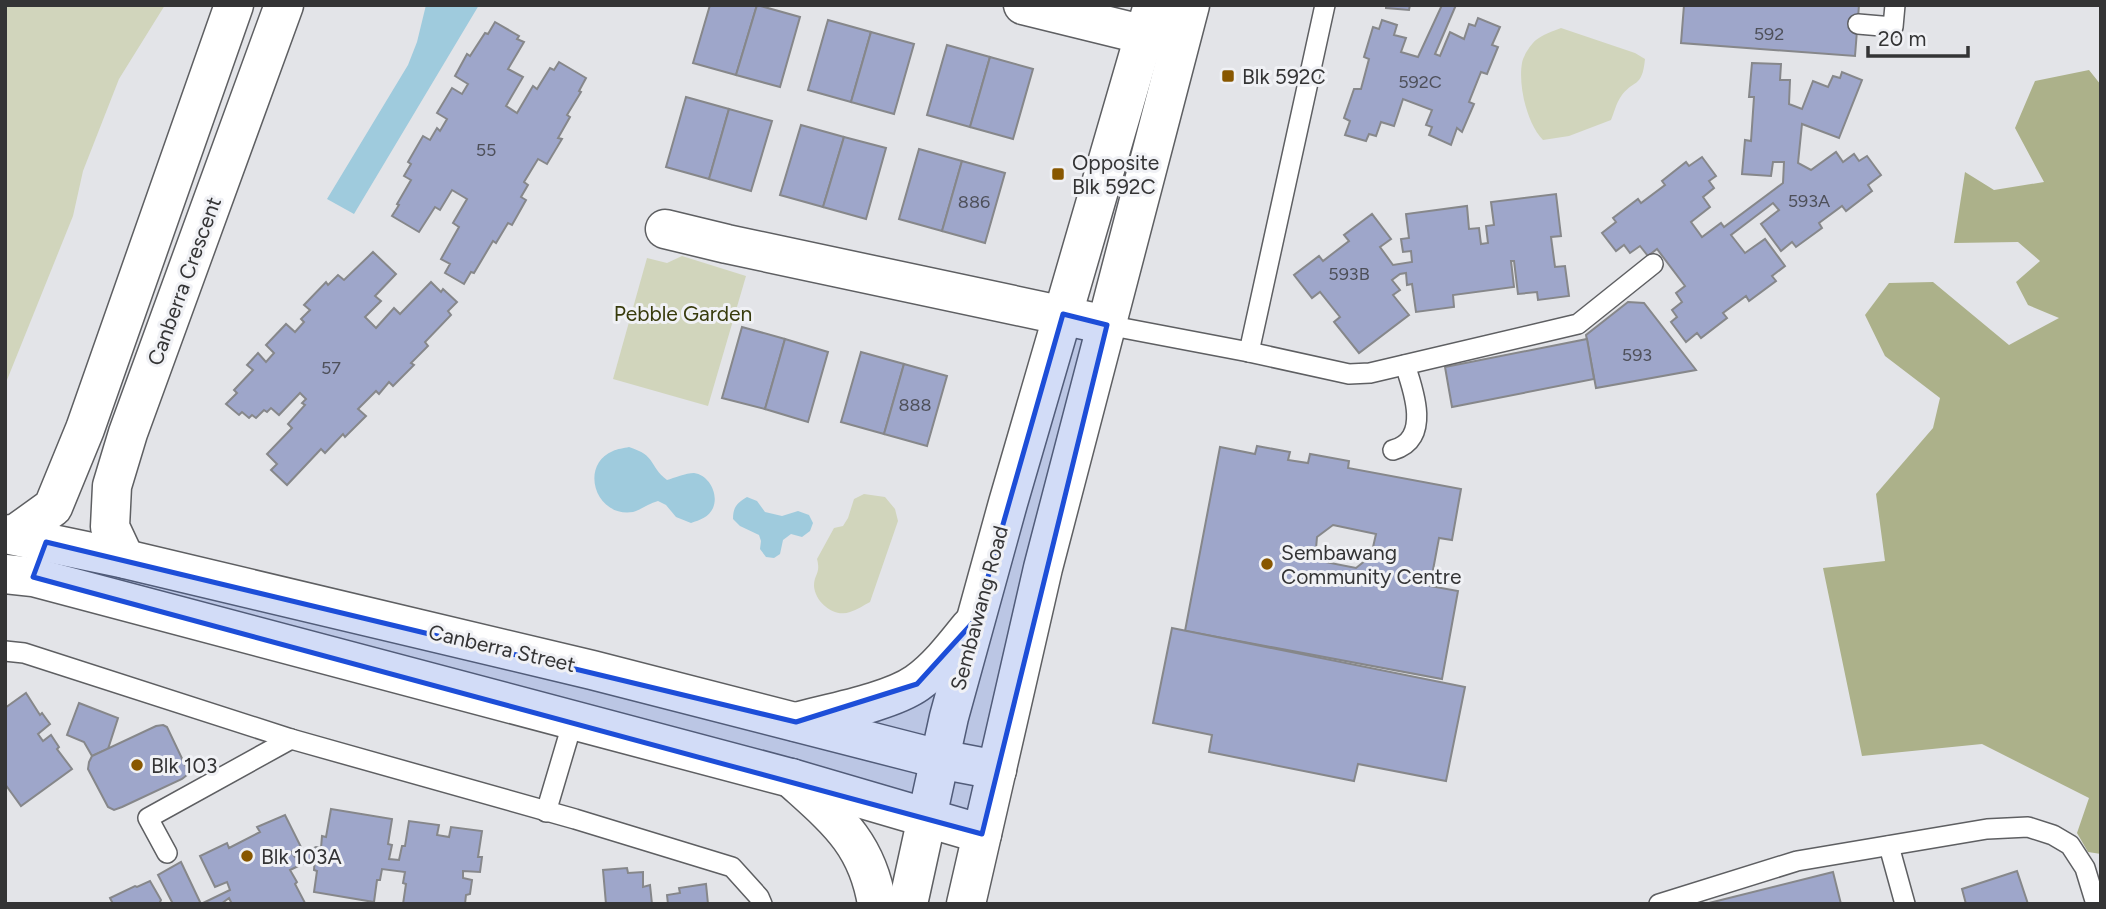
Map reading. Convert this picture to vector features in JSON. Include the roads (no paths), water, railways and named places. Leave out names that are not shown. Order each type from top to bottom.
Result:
[{"type":"street","name":"Canberra Crescent","points":[[21,552],[54,508],[90,416],[234,5]]},
{"type":"street","name":"Canberra Crescent","points":[[125,559],[110,527],[112,486],[128,433],[284,5]]},
{"type":"street","name":"Sembawang Road","points":[[908,904],[939,759],[976,618],[1149,20],[1023,5]]},
{"type":"street","points":[[966,904],[1043,569],[1189,5]]},
{"type":"street","points":[[665,229],[1107,325]]},
{"type":"street","name":"Canberra Street","points":[[21,552],[125,559],[592,670],[939,759],[997,770]]},
{"type":"street","points":[[21,552],[573,721],[790,778],[982,834]]},
{"type":"street","points":[[796,722],[897,694],[917,684],[952,650],[976,618]]},
{"type":"street","points":[[790,778],[840,822],[864,858],[877,904]]},
{"type":"lane","points":[[1249,352],[1325,5]]},
{"type":"lane","points":[[1857,24],[1893,27],[1895,5]]},
{"type":"lane","points":[[1107,325],[1349,374],[1370,373],[1578,324],[1653,264]]},
{"type":"lane","points":[[1393,450],[1404,447],[1416,429],[1415,393],[1405,365]]},
{"type":"lane","points":[[5,652],[24,653],[290,739],[575,819],[732,867],[762,904]]},
{"type":"lane","points":[[546,812],[573,721]]},
{"type":"lane","points":[[167,853],[148,818],[290,739]]},
{"type":"lane","points":[[1659,904],[1797,861],[1987,829],[2028,827],[2053,835],[2070,845],[2085,868],[2091,902]]},
{"type":"lane","points":[[1889,846],[1905,904]]},
{"type":"water","points":[[426,5],[479,5],[354,214],[327,199],[408,65]]},
{"type":"water","points":[[629,447],[648,457],[667,480],[691,473],[704,477],[714,491],[715,503],[711,511],[704,518],[691,523],[676,517],[666,505],[658,501],[633,512],[620,512],[609,507],[596,489],[596,467],[613,451]]},
{"type":"water","points":[[747,497],[757,501],[765,512],[782,516],[798,511],[809,515],[813,523],[810,531],[802,537],[791,534],[783,540],[780,554],[774,558],[766,557],[760,549],[759,535],[740,526],[733,519],[736,506]]},
{"type":"place","name":"Blk 592C","points":[[1228,76]]},
{"type":"place","name":"Opposite Blk 592C","points":[[1058,174]]},
{"type":"place","name":"Sembawang Community Centre","points":[[1267,564]]},
{"type":"place","name":"Blk 103","points":[[137,765]]},
{"type":"place","name":"Blk 103A","points":[[247,856]]},
{"type":"park label","name":"Pebble Garden","points":[[683,313]]}]
